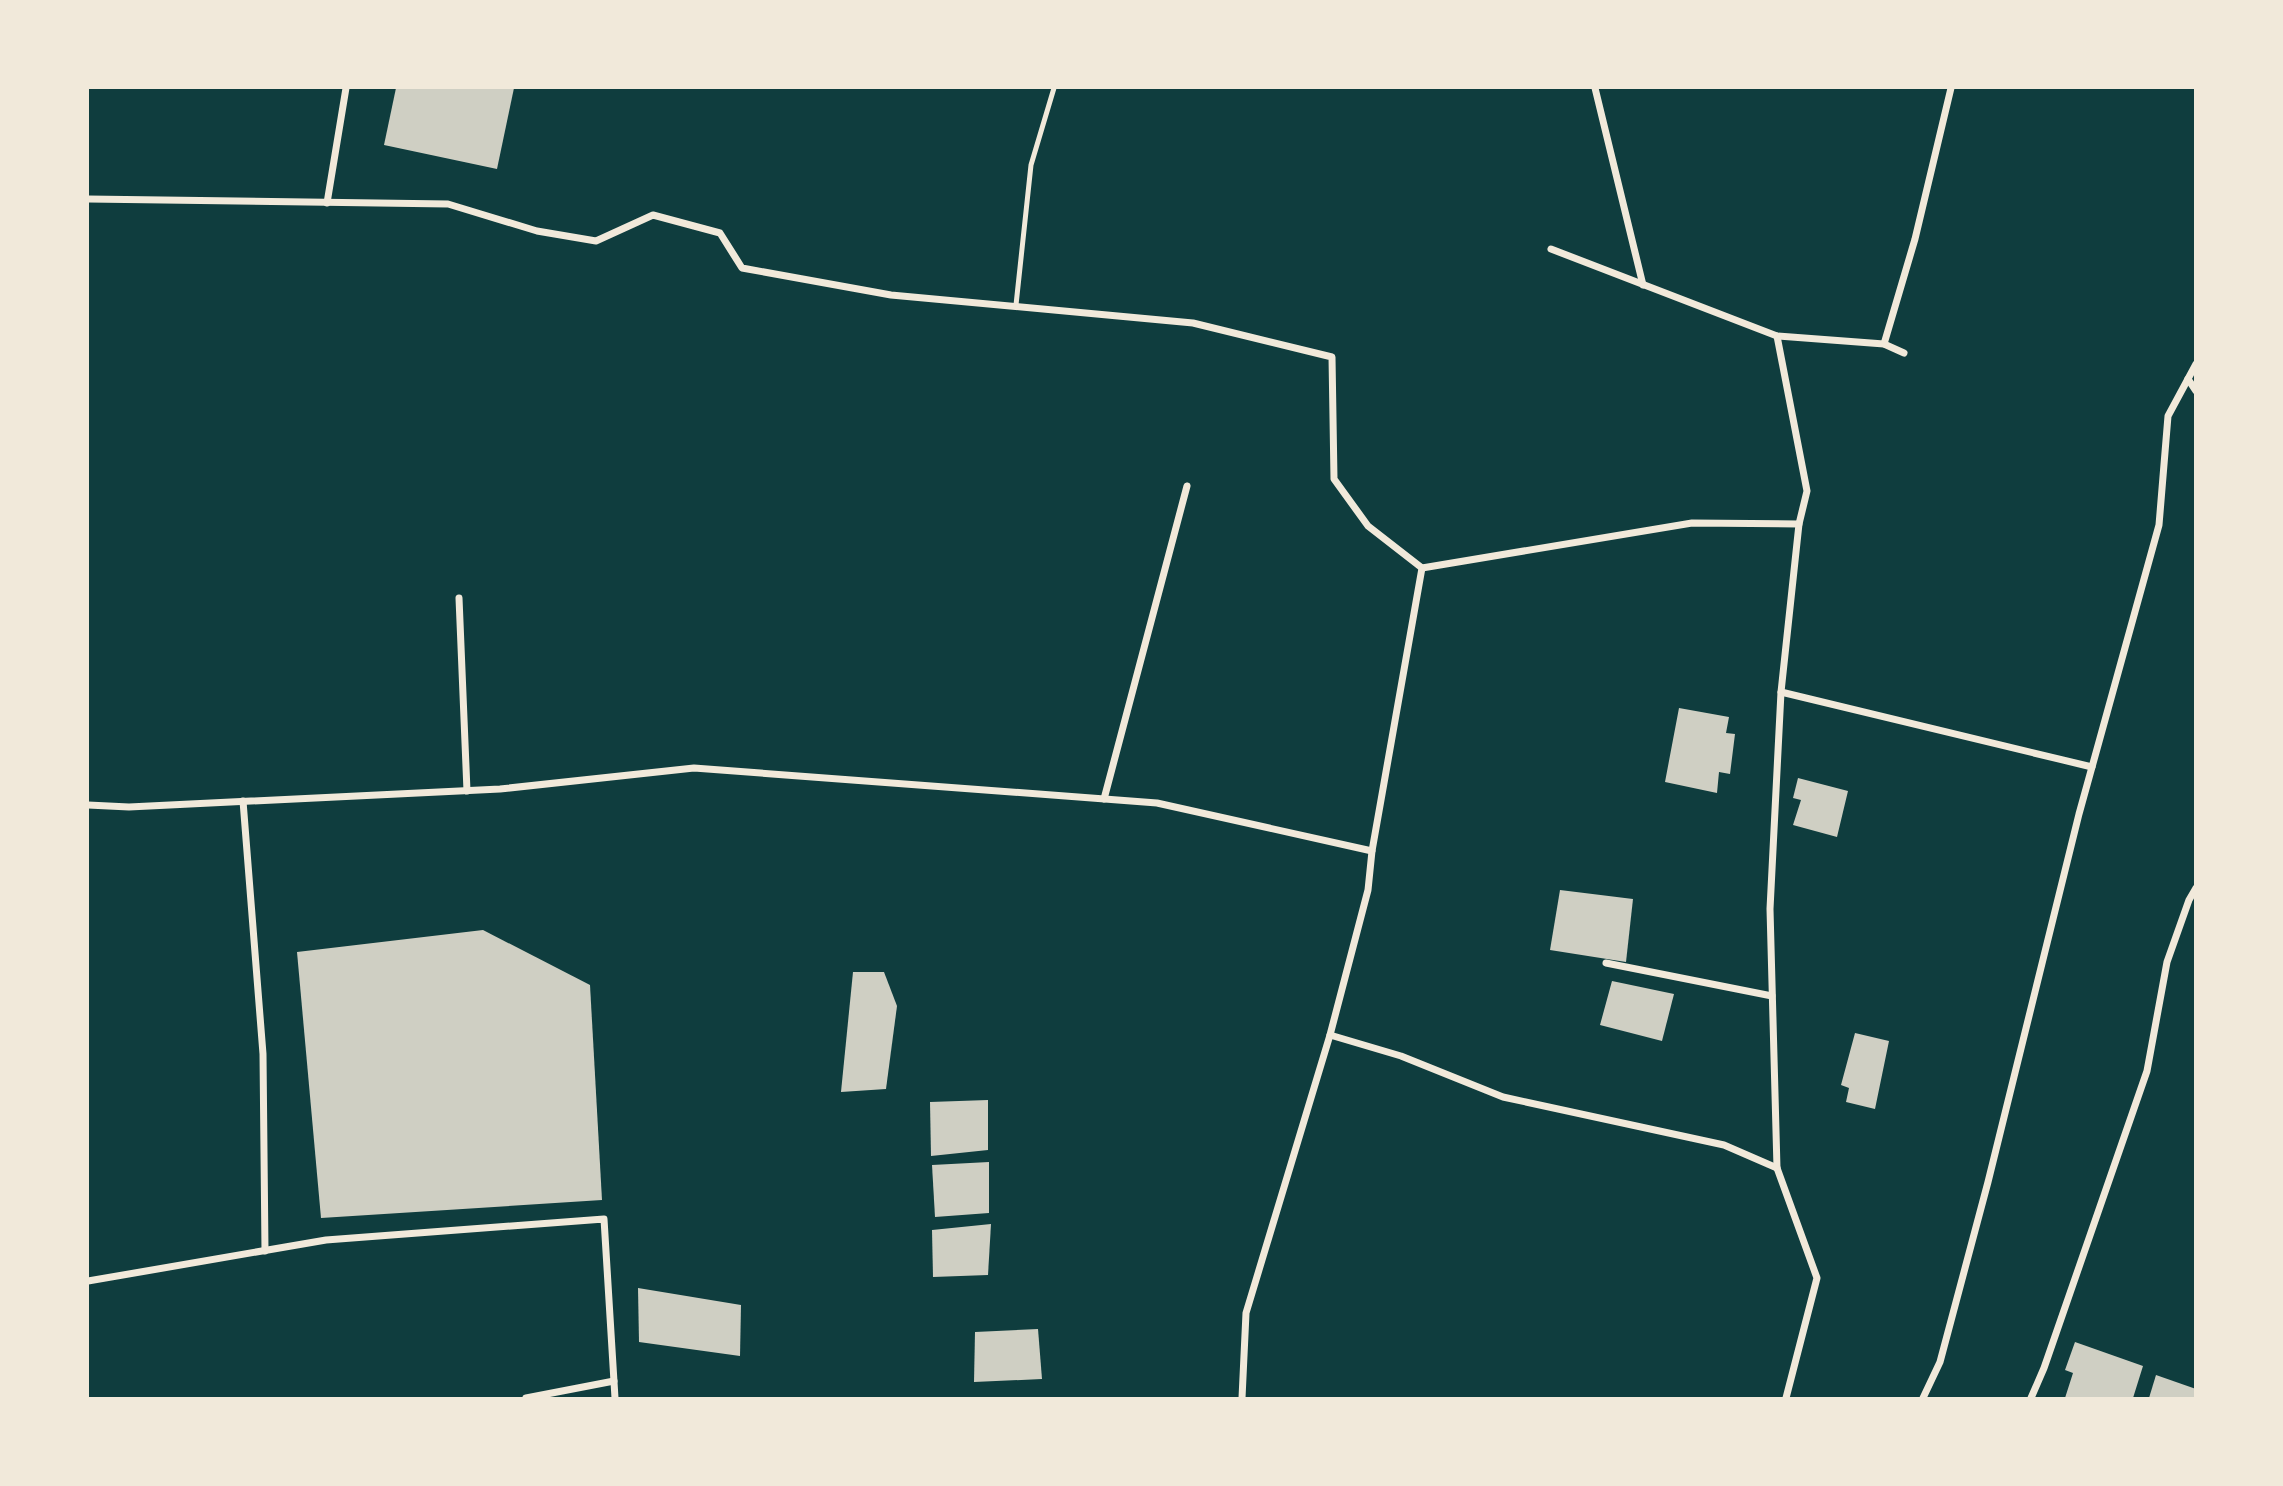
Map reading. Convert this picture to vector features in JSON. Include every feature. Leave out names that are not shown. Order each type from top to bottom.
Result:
[{"type":"street","points":[[327,203],[345,88]]},
{"type":"street","points":[[1595,88],[1643,285]]},
{"type":"street","points":[[1884,344],[1915,239],[1951,88]]},
{"type":"street","points":[[88,198],[448,204],[537,231],[596,240],[653,215],[720,233],[742,268],[891,295],[1193,323],[1332,357],[1334,479],[1368,526],[1422,568],[1692,523],[1799,524]]},
{"type":"street","points":[[1551,249],[1777,336],[1884,344],[1904,354]]},
{"type":"street","points":[[1777,336],[1807,491],[1799,524],[1781,692],[1770,909],[1777,1168],[1817,1278],[1786,1398]]},
{"type":"street","points":[[1923,1398],[1940,1362],[1968,1259],[2092,767],[2159,526],[2168,416],[2196,364]]},
{"type":"street","points":[[2188,379],[2196,391]]},
{"type":"street","points":[[1104,799],[1187,486]]},
{"type":"street","points":[[1242,1398],[1246,1313],[1330,1035],[1368,890],[1372,851],[1422,568]]},
{"type":"street","points":[[460,598],[467,791]]},
{"type":"street","points":[[1781,692],[2092,767]]},
{"type":"street","points":[[88,805],[129,807],[467,791],[694,768],[1157,803],[1372,851]]},
{"type":"street","points":[[243,801],[263,1054],[265,1251]]},
{"type":"street","points":[[2031,1398],[2044,1368],[2147,1071],[2167,962],[2189,900],[2196,888]]},
{"type":"street","points":[[1606,963],[1772,996]]},
{"type":"street","points":[[1330,1035],[1401,1056],[1503,1097],[1724,1145],[1777,1168]]},
{"type":"street","points":[[88,1281],[326,1240],[604,1219],[615,1398]]},
{"type":"street","points":[[526,1398],[614,1381]]},
{"type":"lane","points":[[1016,305],[1031,165],[1054,88]]},
{"type":"building","points":[[396,88],[514,88],[497,169],[384,145]]},
{"type":"building","points":[[1679,708],[1729,717],[1726,733],[1735,734],[1730,774],[1719,772],[1717,793],[1665,782]]},
{"type":"building","points":[[1798,778],[1848,791],[1837,837],[1793,825],[1801,800],[1793,798]]},
{"type":"building","points":[[1560,890],[1633,899],[1626,962],[1550,950]]},
{"type":"building","points":[[483,930],[590,985],[602,1200],[321,1218],[297,952]]},
{"type":"building","points":[[853,972],[884,972],[897,1006],[886,1089],[841,1092]]},
{"type":"building","points":[[1612,981],[1674,994],[1662,1041],[1600,1025]]},
{"type":"building","points":[[1855,1033],[1889,1041],[1875,1109],[1846,1102],[1849,1088],[1841,1085]]},
{"type":"building","points":[[988,1100],[988,1150],[931,1156],[930,1102]]},
{"type":"building","points":[[989,1162],[989,1213],[935,1217],[932,1165]]},
{"type":"building","points":[[991,1224],[988,1275],[933,1277],[932,1230]]},
{"type":"building","points":[[638,1288],[741,1305],[740,1356],[639,1342]]},
{"type":"building","points":[[1038,1329],[1042,1379],[974,1382],[975,1332]]},
{"type":"building","points":[[2075,1342],[2143,1366],[2133,1398],[2065,1398],[2073,1373],[2065,1370]]},
{"type":"building","points":[[2156,1375],[2196,1389],[2196,1398],[2149,1398]]}]
